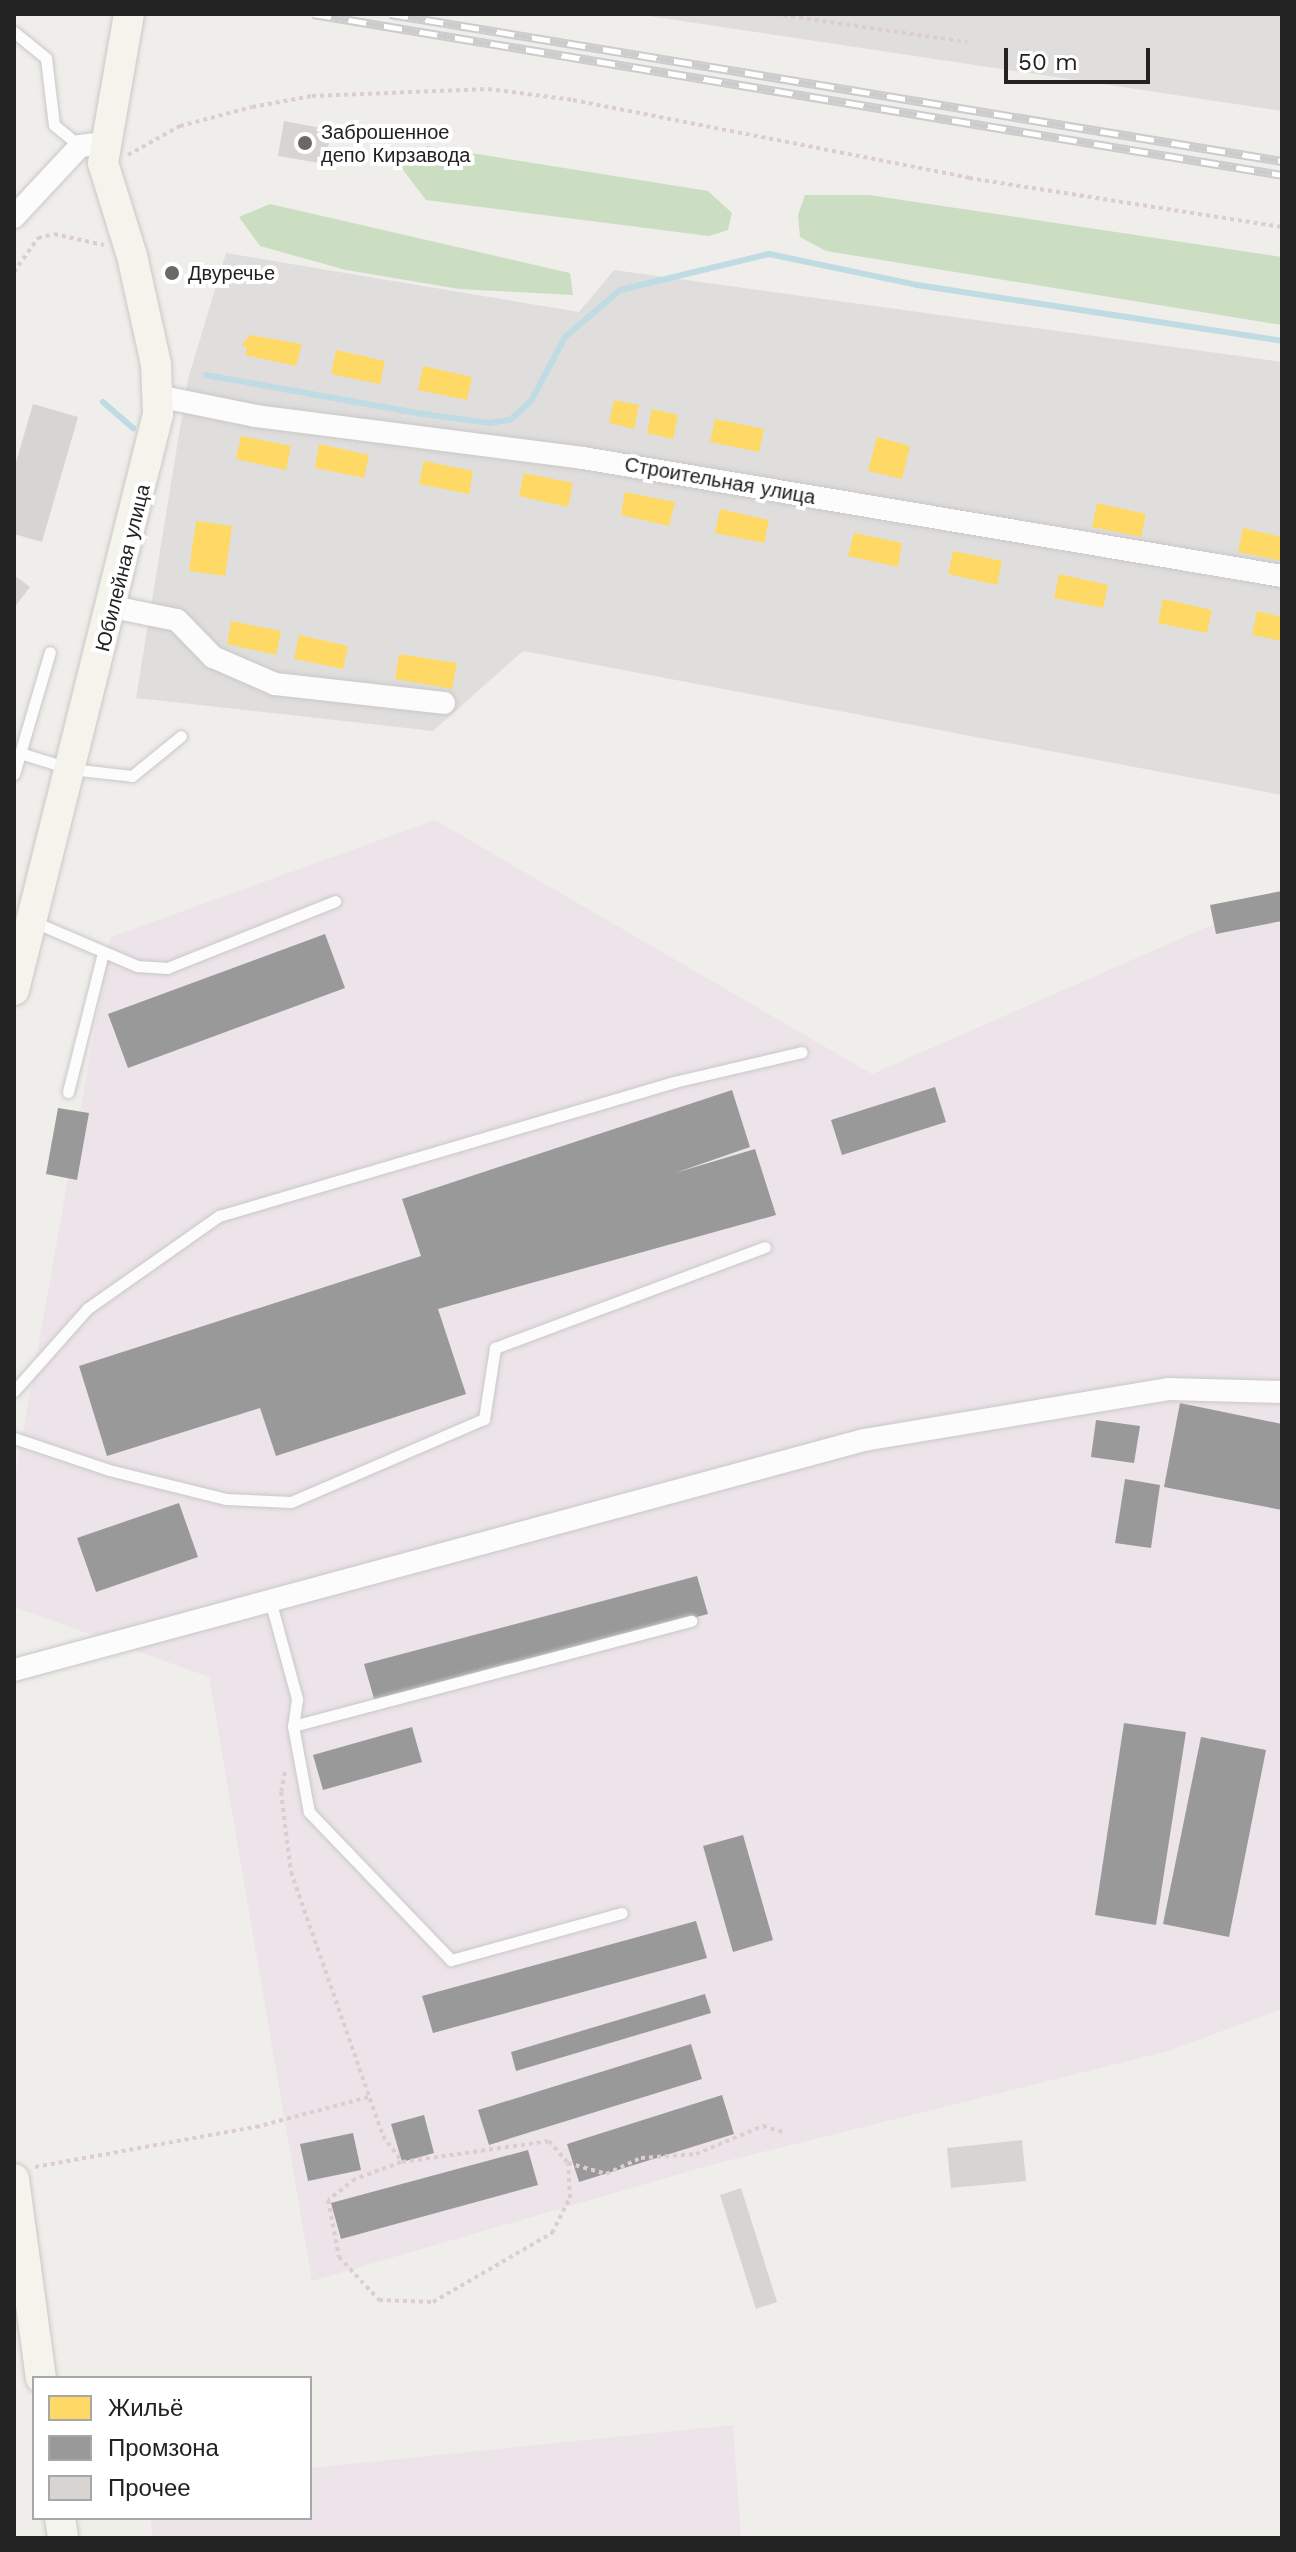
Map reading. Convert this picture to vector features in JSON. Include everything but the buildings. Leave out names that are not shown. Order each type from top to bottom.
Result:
[{"type":"main road","name":"Юбилейная улица","points":[[14,990],[145,481],[157,396],[156,364],[132,256],[96,153],[129,14]]},
{"type":"main road","points":[[21,2173],[41,2376]]},
{"type":"street","points":[[14,217],[96,153]]},
{"type":"street","name":"Строительная улица","points":[[157,396],[256,416],[583,458],[1282,576]]},
{"type":"street","points":[[113,607],[177,620],[213,657],[275,684],[444,703]]},
{"type":"street","points":[[14,1670],[864,1440],[1168,1389],[1282,1392]]},
{"type":"lane","points":[[14,32],[46,58],[54,125],[96,153]]},
{"type":"lane","points":[[14,774],[50,652]]},
{"type":"lane","points":[[20,753],[71,769],[132,776],[181,736]]},
{"type":"lane","points":[[32,921],[137,966],[167,968],[335,901]]},
{"type":"lane","points":[[68,1092],[103,953]]},
{"type":"lane","points":[[14,1391],[88,1308],[219,1216],[674,1082],[802,1052]]},
{"type":"lane","points":[[14,1438],[109,1470],[226,1499],[291,1502],[484,1419],[495,1348],[765,1247]]},
{"type":"lane","points":[[270,1600],[297,1699],[293,1726],[309,1812],[451,1960],[622,1913]]},
{"type":"lane","points":[[293,1726],[691,1621]]},
{"type":"path","points":[[775,14],[967,42]]},
{"type":"path","points":[[96,153],[252,107],[312,96],[488,89],[573,100],[969,178],[1282,227]]},
{"type":"path","points":[[14,272],[38,238],[54,234],[132,256]]},
{"type":"path","points":[[286,1766],[281,1792],[291,1872],[383,2136],[402,2162]]},
{"type":"path","points":[[21,2173],[256,2127],[369,2097]]},
{"type":"path","points":[[568,2163],[570,2198],[552,2233],[433,2302],[379,2300],[339,2257],[328,2200],[355,2179],[402,2162],[549,2141],[568,2163],[606,2174],[641,2158],[696,2154],[763,2126],[786,2133]]},
{"type":"shaded area","points":[[635,14],[1282,14],[1282,111]]},
{"type":"shaded area","points":[[226,253],[579,312],[614,270],[1282,362],[1282,795],[523,651],[433,731],[136,698],[188,379]]},
{"type":"shaded area","points":[[435,820],[872,1074],[1282,894],[1282,2009],[1168,2051],[707,2166],[312,2281],[209,1677],[14,1607],[14,1482],[111,937]]},
{"type":"shaded area","points":[[733,2425],[741,2538],[152,2538],[151,2520],[312,2520],[312,2468]]},
{"type":"green space","points":[[427,146],[708,191],[732,213],[728,230],[709,236],[426,200],[400,166]]},
{"type":"green space","points":[[805,195],[869,195],[1282,257],[1282,325],[826,251],[800,237],[798,215]]},
{"type":"green space","points":[[270,204],[570,273],[573,295],[459,289],[346,270],[260,246],[239,217]]},
{"type":"waterway","points":[[206,375],[423,414],[490,423],[510,420],[531,401],[565,337],[620,290],[769,254],[917,285],[1282,341]]},
{"type":"waterway","points":[[103,402],[133,428]]},
{"type":"railway","points":[[313,14],[1282,175]]},
{"type":"railway","points":[[390,14],[1282,161]]},
{"type":"place","name":"Заброшенное депо Кирзавода","points":[[305,143]]},
{"type":"place","name":"Двуречье","points":[[172,273]]}]
